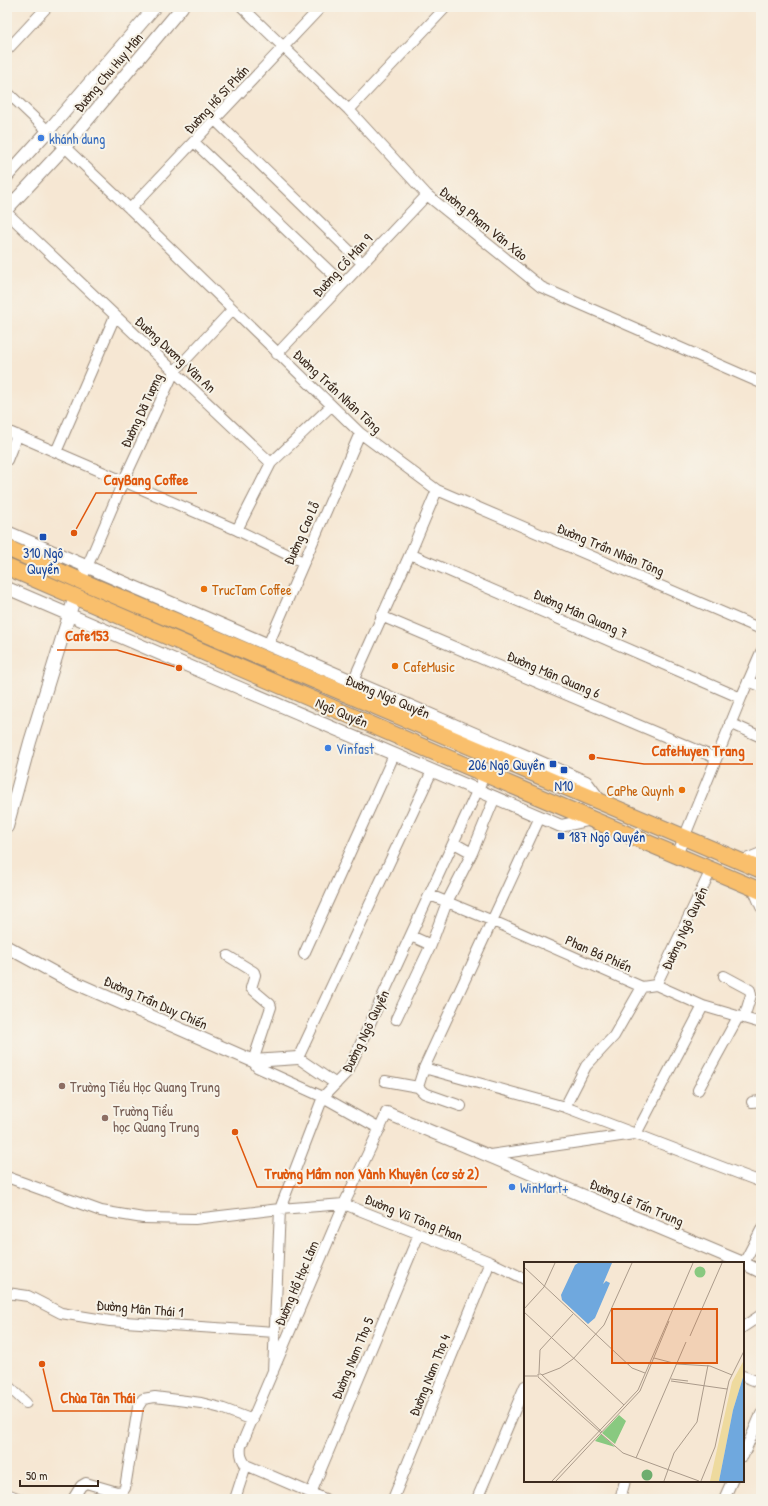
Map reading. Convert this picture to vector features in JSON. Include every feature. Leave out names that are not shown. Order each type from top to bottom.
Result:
[{"type":"highway","name":"Ngô Quyền","points":[[7,548],[84,574],[602,802]]},
{"type":"highway","name":"Ngô Quyền","points":[[7,567],[485,774],[677,855]]},
{"type":"highway","name":"Đường Ngô Quyền","points":[[602,802],[741,861]]},
{"type":"highway","name":"Đường Ngô Quyền","points":[[677,855],[757,889]]},
{"type":"highway","points":[[741,861],[761,870]]},
{"type":"street","points":[[7,50],[47,7]]},
{"type":"street","name":"Đường Chu Huy Mân","points":[[7,176],[155,7]]},
{"type":"street","name":"Đường Chu Huy Mân","points":[[7,209],[65,147],[182,7]]},
{"type":"street","name":"Đường Phạm Văn Xảo","points":[[242,7],[349,110],[427,195],[541,287],[761,383]]},
{"type":"street","name":"Đường Hồ Sĩ Phấn","points":[[130,209],[321,7]]},
{"type":"street","points":[[349,110],[446,7]]},
{"type":"street","name":"Đường Trần Nhân Tông","points":[[7,92],[130,209],[360,434],[437,490],[761,629]]},
{"type":"street","points":[[215,120],[362,263]]},
{"type":"street","points":[[194,142],[343,284]]},
{"type":"street","name":"Đường Cổ Mân 9","points":[[277,354],[427,195]]},
{"type":"street","name":"Đường Dương Văn An","points":[[7,213],[271,463]]},
{"type":"street","name":"Đường Dã Tượng","points":[[84,574],[123,482],[174,372],[232,310]]},
{"type":"street","points":[[56,452],[115,316]]},
{"type":"street","points":[[237,530],[271,463],[331,406]]},
{"type":"street","points":[[7,431],[237,530],[303,562]]},
{"type":"street","name":"Đường Cao Lỗ","points":[[268,645],[360,434]]},
{"type":"street","points":[[7,460],[17,435]]},
{"type":"street","points":[[353,681],[437,490]]},
{"type":"street","name":"Đường Ngô Quyền","points":[[7,532],[84,574],[268,645],[586,782],[602,802]]},
{"type":"street","name":"Đường Mân Quang 7","points":[[410,554],[741,698]]},
{"type":"street","points":[[7,588],[561,826],[592,819]]},
{"type":"street","points":[[7,827],[30,742],[68,614],[75,596]]},
{"type":"street","name":"Đường Mân Quang 6","points":[[381,616],[716,758]]},
{"type":"street","points":[[677,855],[730,723],[761,652]]},
{"type":"street","points":[[748,681],[761,686]]},
{"type":"street","points":[[730,723],[761,737]]},
{"type":"street","points":[[304,954],[394,755]]},
{"type":"street","points":[[336,1084],[298,1058],[432,771]]},
{"type":"street","name":"Đường Ngô Quyền","points":[[273,1372],[280,1209],[323,1097],[348,1071],[485,774]]},
{"type":"street","points":[[396,1019],[431,945],[447,902],[472,852],[495,797]]},
{"type":"street","points":[[418,1087],[424,1068],[540,817]]},
{"type":"street","points":[[454,842],[472,852]]},
{"type":"street","points":[[741,861],[761,853]]},
{"type":"street","name":"Đường Ngô Quyền","points":[[656,985],[712,870]]},
{"type":"street","name":"Đường Ngô Quyền","points":[[757,889],[761,907]]},
{"type":"street","name":"Phan Bá Phiến","points":[[430,895],[493,921],[642,987],[656,985]]},
{"type":"street","points":[[411,936],[431,945]]},
{"type":"street","name":"Đường Trần Duy Chiến","points":[[7,947],[64,978],[253,1061],[298,1058]]},
{"type":"street","points":[[228,956],[254,972],[255,975],[251,988],[270,1004],[271,1007],[253,1061],[260,1068],[323,1097],[380,1129]]},
{"type":"street","points":[[698,1090],[741,1017],[751,995],[750,990],[724,976]]},
{"type":"street","points":[[656,985],[703,1006],[761,1023]]},
{"type":"street","points":[[565,1107],[586,1066],[614,1036],[642,987]]},
{"type":"street","points":[[636,1134],[703,1006]]},
{"type":"street","points":[[424,1068],[565,1107],[761,1182]]},
{"type":"street","points":[[386,1081],[418,1087],[424,1093],[461,1106]]},
{"type":"street","name":"Đường Hồ Học Lãm","points":[[246,1465],[242,1461],[240,1454],[241,1446],[344,1204],[387,1113]]},
{"type":"street","name":"Đường Lê Tấn Trung","points":[[387,1113],[490,1155],[741,1262]]},
{"type":"street","points":[[490,1155],[636,1134]]},
{"type":"street","name":"Đường Vũ Tông Phan","points":[[7,1177],[101,1211],[143,1218],[195,1219],[280,1209],[344,1204],[490,1262],[524,1279]]},
{"type":"street","points":[[744,1262],[761,1230]]},
{"type":"street","name":"Đường Nam Thọ 5","points":[[311,1493],[419,1234]]},
{"type":"street","name":"Đường Nam Thọ 4","points":[[393,1499],[490,1262]]},
{"type":"street","name":"Đường Lê Tấn Trung","points":[[744,1264],[761,1272]]},
{"type":"street","name":"Đường Mân Thái 1","points":[[7,1293],[28,1296],[61,1313],[110,1322],[275,1332]]},
{"type":"street","points":[[744,1326],[761,1315]]},
{"type":"street","points":[[744,1376],[761,1383]]},
{"type":"street","points":[[7,1385],[26,1403]]},
{"type":"street","points":[[477,1499],[524,1388]]},
{"type":"street","points":[[73,1499],[81,1486],[86,1483],[117,1492],[123,1491],[138,1407],[143,1399],[155,1397],[201,1403],[221,1408],[253,1420]]},
{"type":"street","points":[[744,1454],[761,1414]]},
{"type":"street","points":[[235,1499],[246,1465],[325,1499]]},
{"type":"street","points":[[620,1499],[625,1482]]},
{"type":"street","points":[[724,1499],[732,1482]]},
{"type":"street","points":[[7,1494],[20,1499]]},
{"type":"place","name":"khánh dung","points":[[41,138]]},
{"type":"place","name":"CayBang Coffee","points":[[74,533]]},
{"type":"place","name":"310 Ngô Quyền","points":[[43,537]]},
{"type":"place","name":"TrucTam Coffee","points":[[204,589]]},
{"type":"place","name":"CafeMusic","points":[[395,666]]},
{"type":"place","name":"Cafe153","points":[[179,668]]},
{"type":"place","name":"Vinfast","points":[[328,748]]},
{"type":"place","name":"CafeHuyen Trang","points":[[592,757]]},
{"type":"place","name":"206 Ngô Quyền","points":[[553,764]]},
{"type":"place","name":"N10","points":[[564,770]]},
{"type":"place","name":"CaPhe Quynh","points":[[682,790]]},
{"type":"place","name":"187 Ngô Quyền","points":[[561,836]]},
{"type":"place","name":"Trường Tiểu Học Quang Trung","points":[[62,1086]]},
{"type":"place","name":"Trường Tiểu học Quang Trung","points":[[105,1118]]},
{"type":"place","name":"Trường Mầm non Vành Khuyên (cơ sở 2)","points":[[235,1132]]},
{"type":"place","name":"WinMart+","points":[[512,1187]]},
{"type":"place","name":"Chùa Tân Thái","points":[[42,1364]]}]
